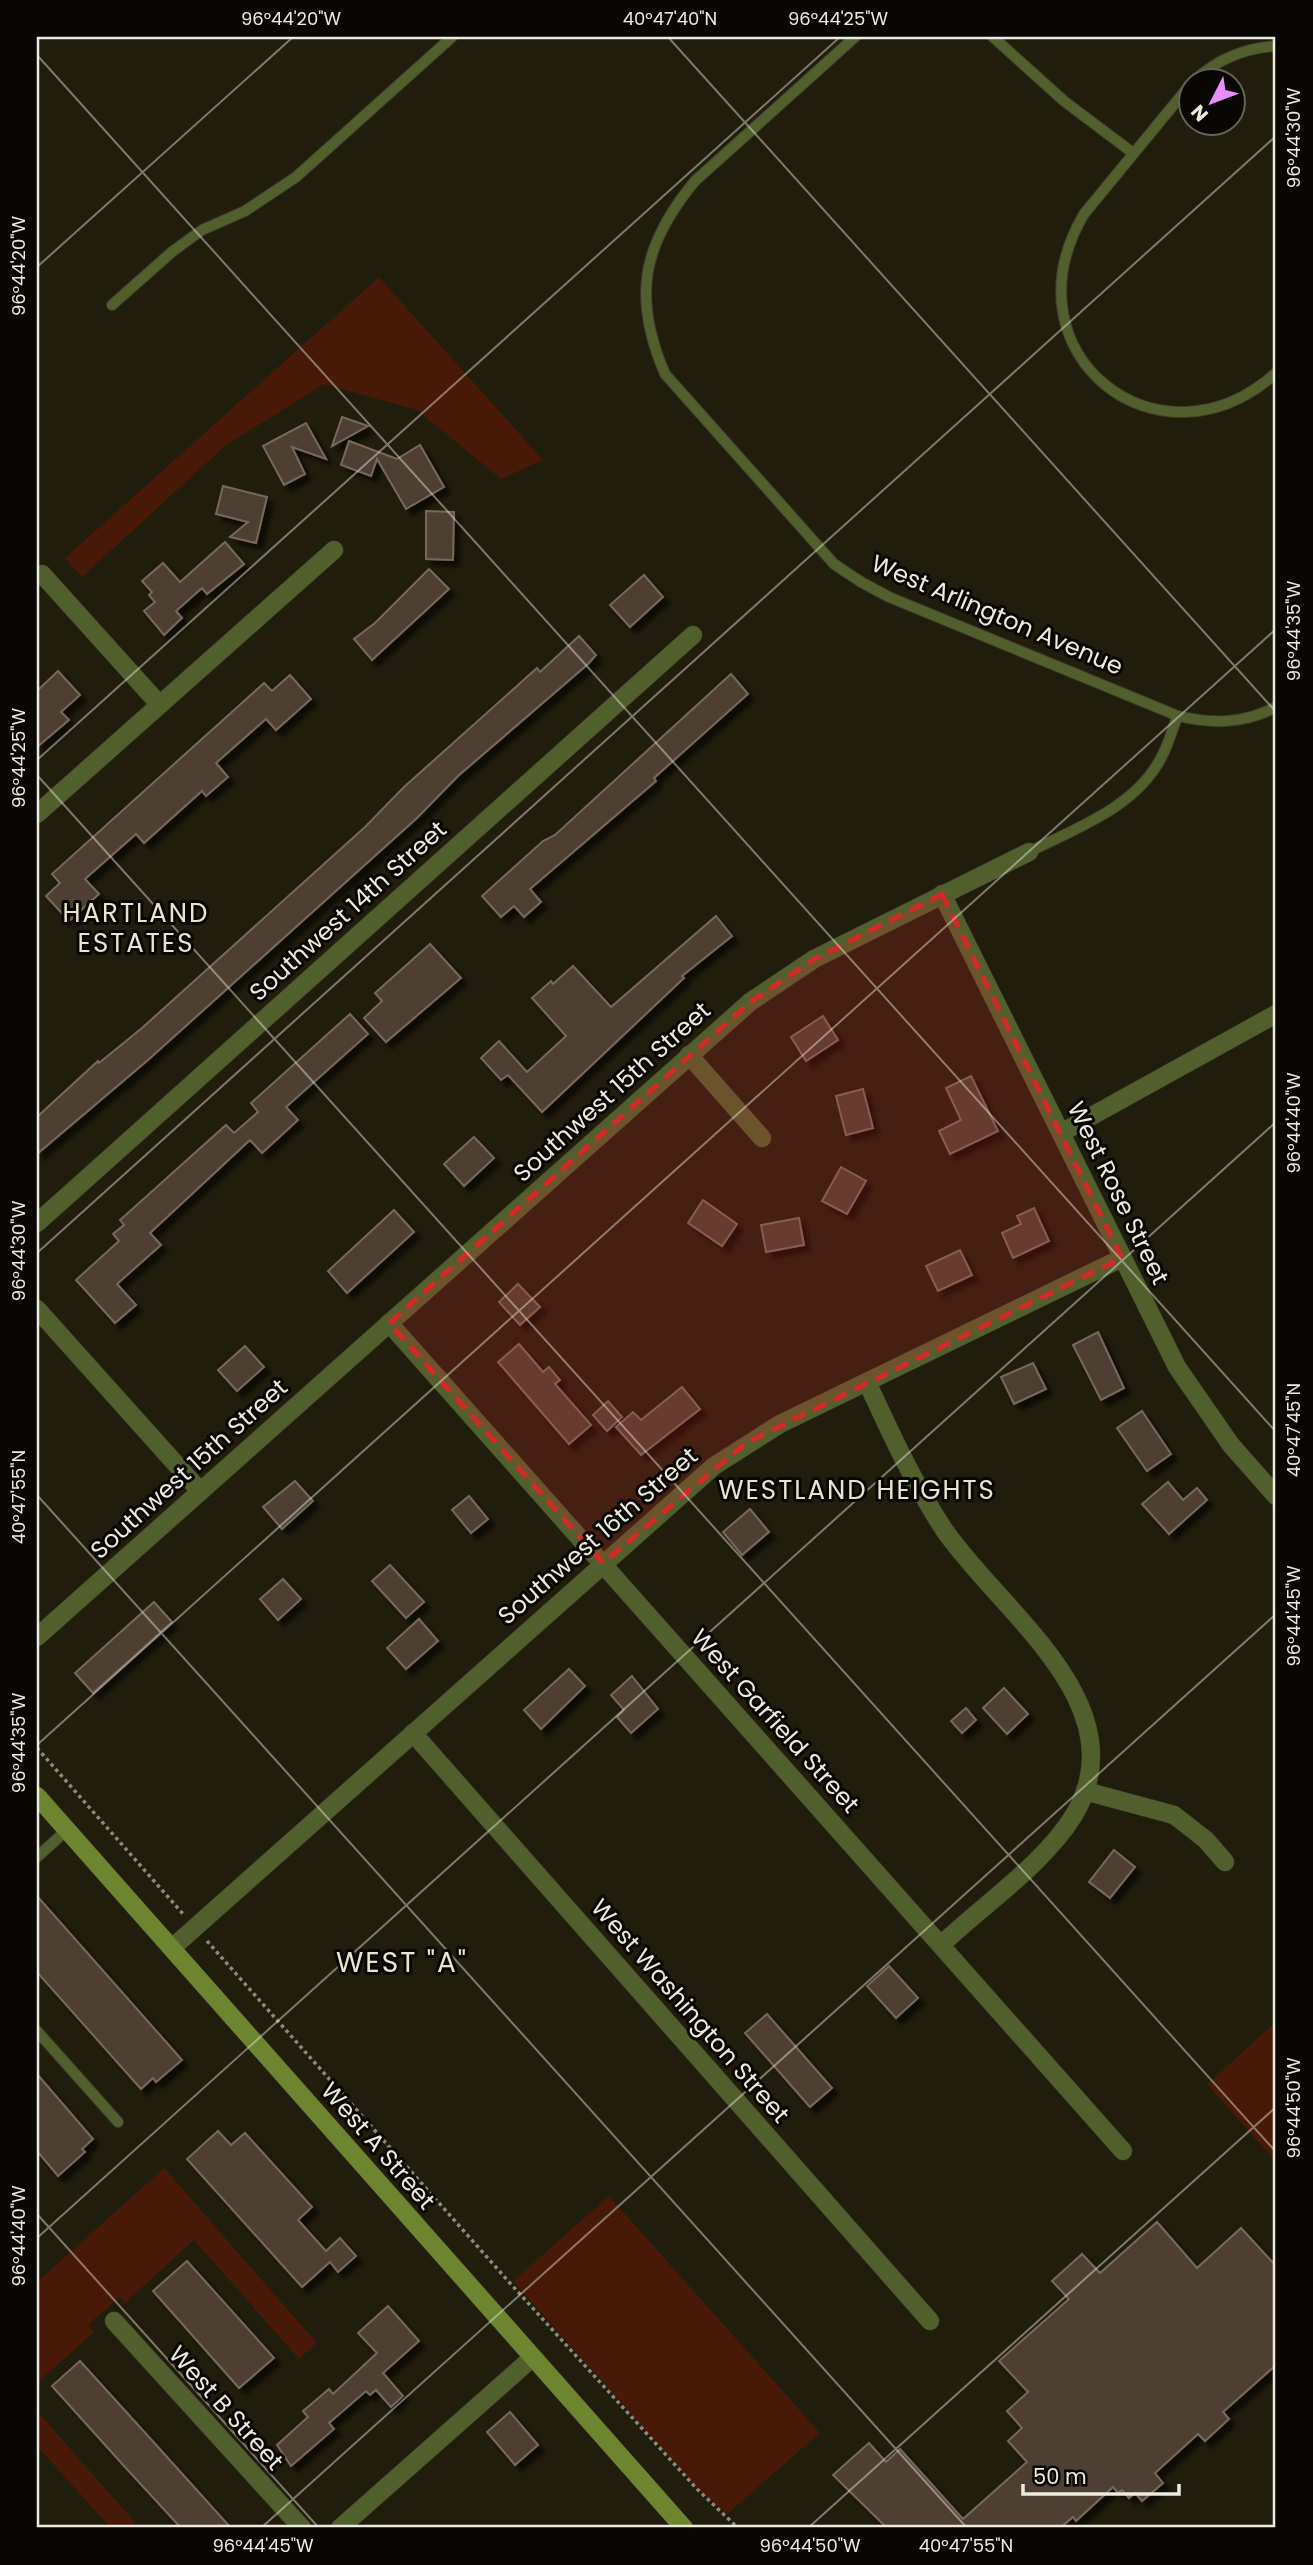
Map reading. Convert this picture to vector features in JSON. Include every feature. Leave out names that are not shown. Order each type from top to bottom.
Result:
[{"type":"main road","name":"West A Street","points":[[37,1796],[684,2528]]},
{"type":"street","points":[[37,814],[334,550]]},
{"type":"street","points":[[42,574],[159,705]]},
{"type":"street","name":"Southwest 14th Street","points":[[37,1223],[693,635]]},
{"type":"street","name":"Southwest 15th Street","points":[[37,1637],[750,1002],[792,972],[1029,852]]},
{"type":"street","name":"West Rose Street","points":[[942,894],[1177,1367],[1202,1407],[1276,1496]]},
{"type":"street","points":[[1060,1133],[1275,1017]]},
{"type":"street","points":[[690,1055],[762,1138]]},
{"type":"street","name":"Southwest 16th Street","points":[[172,1948],[714,1466],[746,1443],[1122,1258]]},
{"type":"street","points":[[37,1309],[200,1491]]},
{"type":"street","name":"West Garfield Street","points":[[389,1323],[1124,2151]]},
{"type":"street","points":[[867,1382],[914,1479],[944,1528],[976,1571],[1059,1666],[1079,1697],[1088,1736],[1085,1791],[1059,1836],[941,1945]]},
{"type":"street","name":"West Washington Street","points":[[413,1734],[930,2321]]},
{"type":"street","points":[[1085,1791],[1174,1815],[1198,1833],[1225,1862]]},
{"type":"street","name":"West B Street","points":[[114,2321],[302,2528]]},
{"type":"street","points":[[340,2528],[532,2358]]},
{"type":"lane","points":[[112,305],[173,251],[202,230],[246,211],[296,177],[452,37]]},
{"type":"lane","name":"West Arlington Avenue","points":[[855,37],[695,181],[673,207],[656,237],[645,275],[645,311],[652,343],[665,374],[834,564],[889,597],[1178,716]]},
{"type":"lane","points":[[993,37],[1063,101],[1133,153]]},
{"type":"lane","points":[[1213,66],[1238,53],[1276,46]]},
{"type":"lane","points":[[1176,103],[1084,215],[1064,256],[1060,298],[1064,324],[1074,349],[1102,383],[1130,401],[1160,410],[1187,413],[1220,408],[1245,397],[1276,373]]},
{"type":"lane","points":[[1178,716],[1222,722],[1248,719],[1276,707]]},
{"type":"lane","name":"Southwest 15th Street","points":[[1029,852],[1111,809],[1143,784],[1162,757],[1178,716]]},
{"type":"lane","points":[[37,1857],[67,1830]]},
{"type":"lane","points":[[37,2031],[118,2122]]},
{"type":"path","points":[[37,1748],[518,2292],[697,2489],[738,2528]]},
{"type":"highlighted area","points":[[942,894],[1122,1258],[746,1443],[603,1563],[389,1323],[750,1002],[814,959]]},
{"type":"shaded area","points":[[379,277],[543,460],[501,479],[417,410],[324,384],[225,446],[82,577],[65,558]]},
{"type":"shaded area","points":[[1276,2022],[1276,2162],[1207,2084]]},
{"type":"shaded area","points":[[164,2168],[317,2343],[299,2359],[194,2240],[125,2303],[119,2297],[88,2325],[94,2332],[37,2383],[37,2282]]},
{"type":"shaded area","points":[[609,2196],[820,2433],[727,2514],[698,2489],[513,2281]]},
{"type":"shaded area","points":[[37,2411],[140,2528],[111,2528],[37,2446]]},
{"type":"building","points":[[342,417],[368,426],[332,446]]},
{"type":"building","points":[[306,423],[326,459],[292,447],[305,474],[284,485],[263,446]]},
{"type":"building","points":[[349,441],[397,459],[420,445],[444,487],[406,509],[377,459],[371,476],[341,465]]},
{"type":"building","points":[[223,486],[267,497],[256,543],[230,537],[248,522],[216,514]]},
{"type":"building","points":[[426,511],[454,512],[453,560],[426,559]]},
{"type":"building","points":[[225,542],[244,564],[207,594],[202,588],[176,611],[182,618],[164,635],[144,611],[155,602],[149,595],[152,592],[142,581],[163,563],[180,582]]},
{"type":"building","points":[[429,569],[449,589],[372,660],[354,639],[375,623]]},
{"type":"building","points":[[644,575],[663,597],[630,627],[610,605]]},
{"type":"building","points":[[579,636],[596,655],[588,664],[458,776],[417,818],[148,1060],[37,1154],[37,1117],[98,1061],[99,1063],[142,1028],[537,668],[540,672]]},
{"type":"building","points":[[58,671],[80,695],[61,712],[69,720],[37,747],[37,691]]},
{"type":"building","points":[[731,674],[748,694],[654,778],[656,781],[530,889],[541,902],[524,917],[514,906],[501,917],[482,896],[543,841],[555,835]]},
{"type":"building","points":[[290,675],[311,699],[276,730],[266,719],[216,763],[228,777],[206,796],[202,791],[144,843],[136,834],[85,879],[99,894],[69,921],[46,896],[60,883],[52,874],[264,683],[272,691]]},
{"type":"building","points":[[716,916],[732,936],[682,976],[684,978],[542,1112],[508,1075],[501,1080],[481,1058],[499,1041],[527,1072],[566,1036],[532,998],[551,981],[553,984],[573,966],[611,1007]]},
{"type":"building","points":[[430,944],[461,978],[386,1042],[364,1018],[382,1001],[375,993]]},
{"type":"building","points":[[350,1014],[368,1034],[286,1107],[298,1120],[262,1153],[250,1140],[150,1233],[161,1245],[117,1284],[136,1305],[115,1323],[76,1280],[119,1241],[113,1234],[124,1225],[120,1220],[226,1125],[234,1133],[258,1112],[251,1103]]},
{"type":"building","points":[[823,1016],[838,1040],[806,1061],[791,1037]]},
{"type":"building","points":[[971,1076],[998,1131],[950,1154],[939,1131],[961,1120],[946,1088]]},
{"type":"building","points":[[863,1089],[873,1128],[846,1135],[836,1096]]},
{"type":"building","points":[[474,1137],[494,1158],[464,1186],[444,1164]]},
{"type":"building","points":[[841,1167],[866,1181],[847,1214],[822,1201]]},
{"type":"building","points":[[703,1200],[737,1224],[722,1246],[688,1223]]},
{"type":"building","points":[[1034,1208],[1049,1241],[1013,1258],[1002,1233],[1021,1224],[1017,1216]]},
{"type":"building","points":[[394,1210],[414,1232],[347,1293],[328,1271]]},
{"type":"building","points":[[799,1218],[804,1245],[766,1252],[761,1225]]},
{"type":"building","points":[[960,1250],[972,1275],[938,1291],[926,1266]]},
{"type":"building","points":[[518,1284],[540,1307],[520,1325],[499,1302]]},
{"type":"building","points":[[1098,1332],[1124,1388],[1101,1400],[1073,1345]]},
{"type":"building","points":[[519,1344],[543,1372],[549,1367],[560,1380],[555,1384],[591,1425],[569,1444],[498,1362]]},
{"type":"building","points":[[245,1346],[264,1367],[237,1391],[218,1370]]},
{"type":"building","points":[[1033,1363],[1046,1389],[1014,1404],[1001,1377]]},
{"type":"building","points":[[682,1387],[700,1409],[641,1455],[616,1427],[633,1412],[641,1420]]},
{"type":"building","points":[[608,1401],[622,1417],[607,1431],[593,1415]]},
{"type":"building","points":[[1142,1411],[1171,1454],[1147,1471],[1117,1428]]},
{"type":"building","points":[[295,1481],[313,1501],[282,1529],[263,1507]]},
{"type":"building","points":[[1168,1482],[1183,1500],[1197,1488],[1207,1500],[1169,1534],[1142,1504]]},
{"type":"building","points":[[469,1496],[488,1519],[471,1533],[452,1510]]},
{"type":"building","points":[[750,1509],[769,1532],[742,1555],[723,1532]]},
{"type":"building","points":[[390,1565],[424,1602],[406,1618],[372,1581]]},
{"type":"building","points":[[283,1579],[301,1599],[278,1620],[260,1599]]},
{"type":"building","points":[[154,1602],[172,1622],[93,1693],[75,1673]]},
{"type":"building","points":[[419,1619],[438,1641],[406,1669],[387,1648]]},
{"type":"building","points":[[569,1669],[585,1686],[541,1729],[524,1710]]},
{"type":"building","points":[[632,1676],[658,1709],[631,1733],[617,1717],[624,1710],[611,1695]]},
{"type":"building","points":[[1004,1688],[1028,1714],[1007,1734],[983,1708]]},
{"type":"building","points":[[966,1708],[976,1720],[962,1733],[951,1721]]},
{"type":"building","points":[[1114,1850],[1135,1867],[1110,1898],[1089,1882]]},
{"type":"building","points":[[37,1896],[182,2060],[156,2082],[153,2078],[141,2089],[37,1972]]},
{"type":"building","points":[[889,1966],[918,1998],[896,2018],[867,1986]]},
{"type":"building","points":[[767,2014],[832,2088],[810,2107],[745,2033]]},
{"type":"building","points":[[37,2074],[93,2139],[82,2149],[85,2152],[58,2176],[37,2151]]},
{"type":"building","points":[[218,2131],[231,2145],[245,2133],[312,2207],[298,2220],[326,2251],[340,2238],[356,2256],[338,2272],[330,2262],[302,2287],[187,2159]]},
{"type":"building","points":[[1157,2222],[1197,2268],[1241,2228],[1276,2266],[1276,2365],[1223,2412],[1229,2419],[1205,2441],[1198,2434],[1155,2473],[1163,2483],[1142,2501],[1135,2493],[1129,2498],[1122,2490],[1118,2493],[1113,2487],[1076,2521],[1073,2517],[1060,2528],[887,2528],[833,2475],[869,2443],[886,2462],[900,2449],[963,2519],[1027,2462],[1008,2441],[1022,2428],[1007,2411],[1028,2392],[999,2361],[1069,2299],[1052,2281],[1082,2254],[1100,2273]]},
{"type":"building","points":[[187,2261],[274,2358],[239,2388],[153,2291]]},
{"type":"building","points":[[388,2306],[419,2341],[383,2373],[403,2396],[391,2407],[376,2390],[370,2395],[366,2391],[329,2423],[334,2429],[291,2466],[277,2445],[308,2417],[303,2411],[329,2389],[333,2394],[377,2353],[358,2333]]},
{"type":"building","points":[[80,2361],[231,2528],[181,2528],[124,2466],[52,2386]]},
{"type":"building","points":[[510,2412],[538,2445],[515,2465],[487,2432]]},
{"type":"district","name":"HARTLAND ESTATES","points":[[136,928]]},
{"type":"district","name":"WESTLAND HEIGHTS","points":[[857,1490]]},
{"type":"district","name":"WEST \"A\"","points":[[402,1962]]}]
